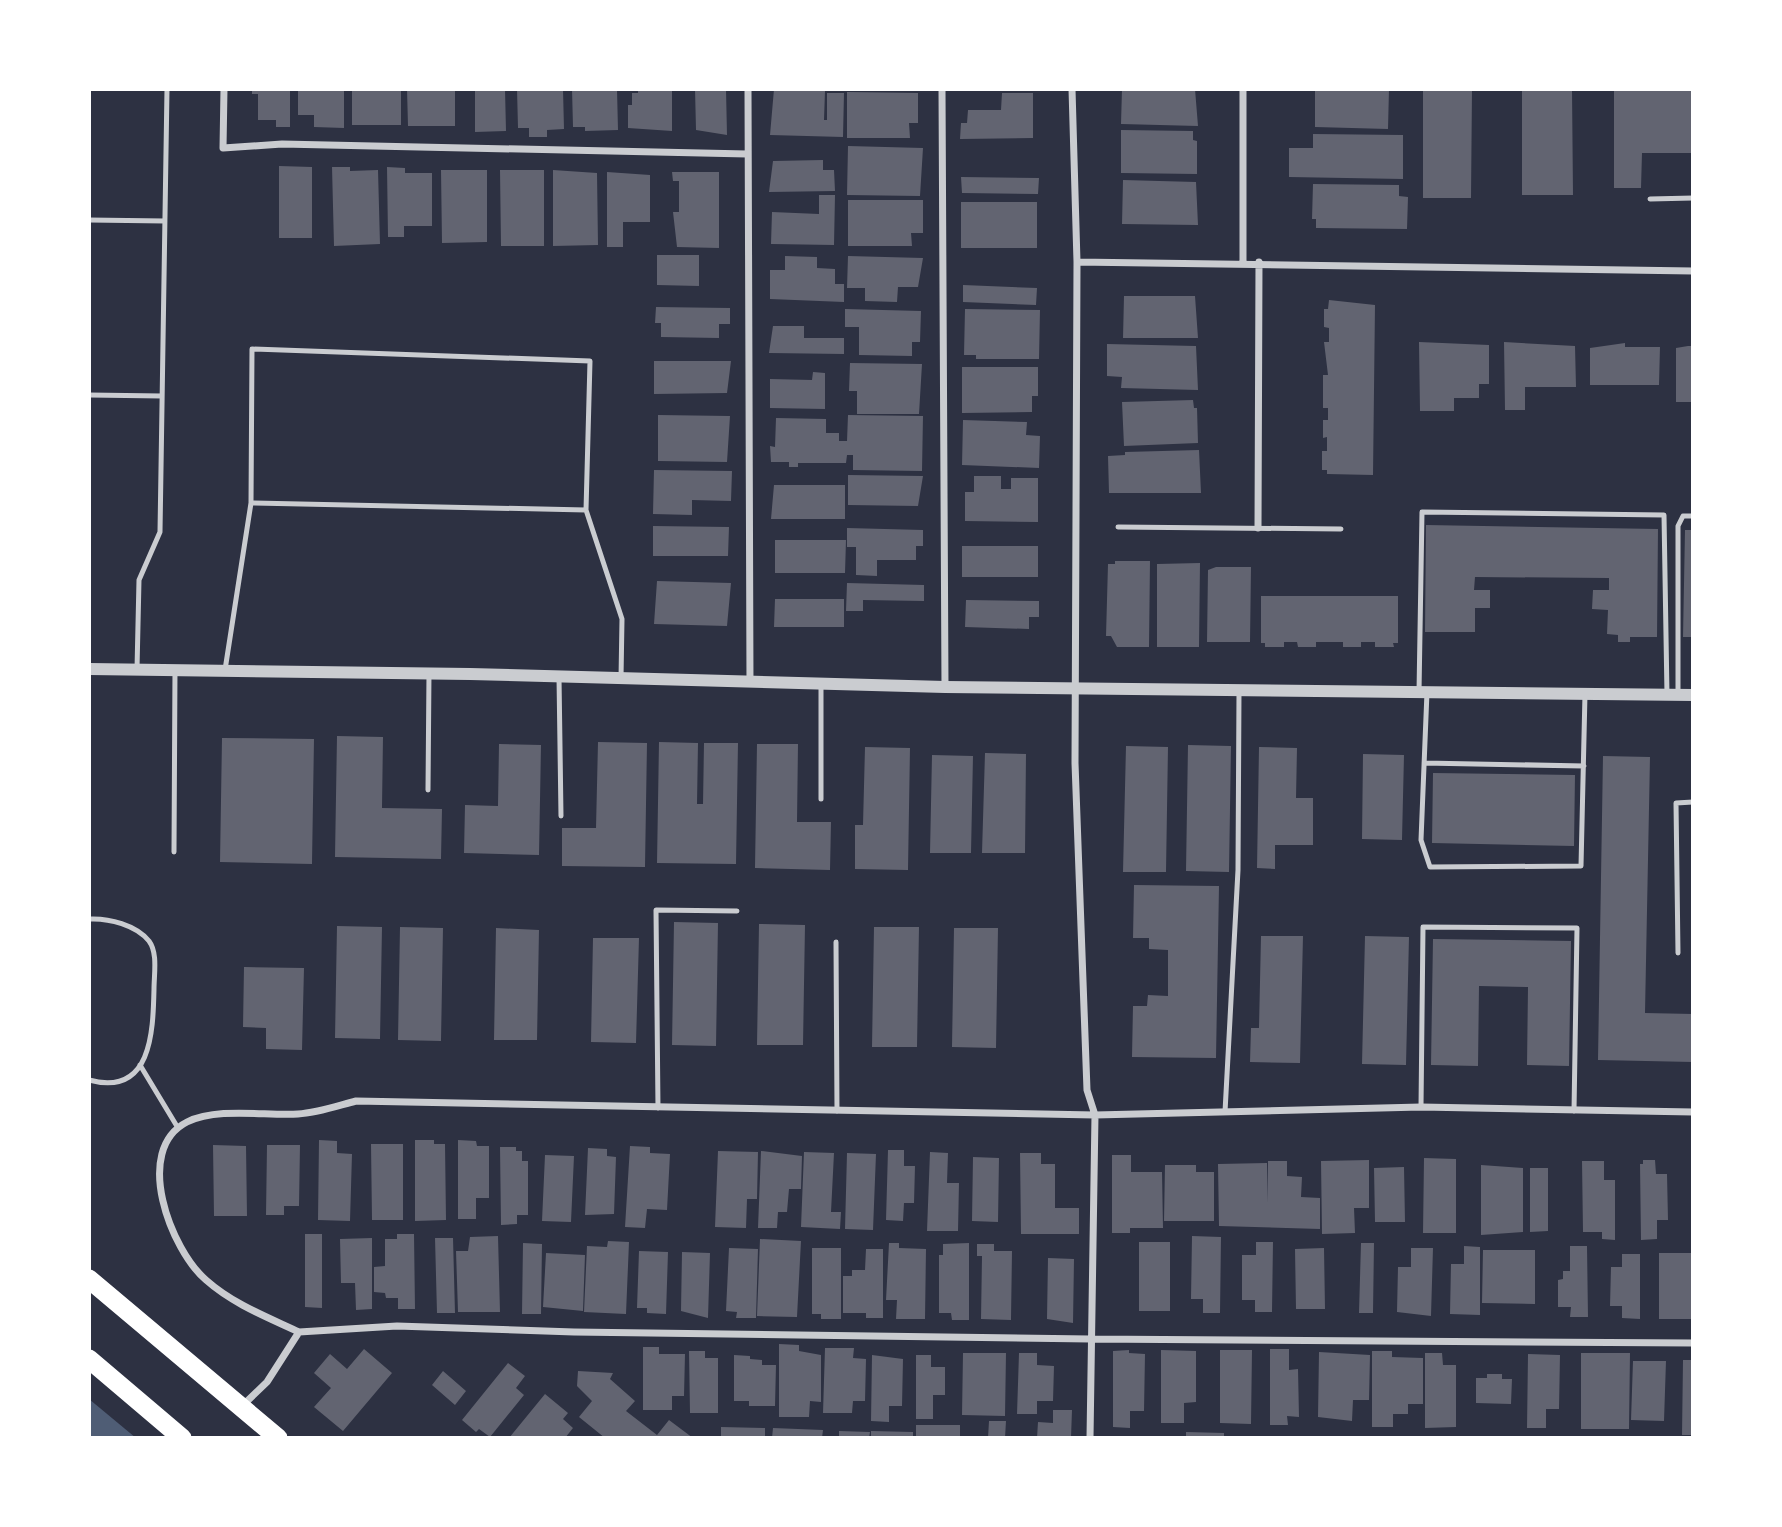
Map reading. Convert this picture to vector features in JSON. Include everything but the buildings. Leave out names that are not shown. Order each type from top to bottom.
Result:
[{"type":"highway","points":[[89,1279],[278,1438]]},
{"type":"highway","points":[[89,1359],[182,1438]]},
{"type":"street","points":[[224,89],[223,148],[282,144],[747,154]]},
{"type":"street","points":[[747,89],[750,683]]},
{"type":"street","points":[[942,89],[945,687]]},
{"type":"street","points":[[1072,89],[1077,262],[1075,688],[1087,1090],[1095,1115],[1090,1438]]},
{"type":"street","points":[[1243,89],[1243,262]]},
{"type":"street","points":[[1077,262],[1259,262],[1693,271]]},
{"type":"street","points":[[1258,528],[1259,262]]},
{"type":"street","points":[[89,669],[429,673],[945,687],[1693,695]]},
{"type":"street","points":[[1693,1112],[1421,1107],[1095,1115],[356,1101],[302,1114],[222,1115],[189,1121],[168,1138],[162,1152],[160,1189],[164,1206],[189,1260],[204,1279],[227,1297],[299,1332],[397,1326],[574,1332],[1090,1339],[1693,1343]]},
{"type":"street","points":[[242,1406],[267,1382],[299,1332]]},
{"type":"lane","points":[[137,669],[139,580],[160,532],[167,89]]},
{"type":"lane","points":[[1650,199],[1693,198]]},
{"type":"lane","points":[[89,220],[164,222]]},
{"type":"lane","points":[[225,670],[251,503],[252,349],[590,361],[586,510],[622,619],[621,678]]},
{"type":"lane","points":[[89,395],[162,396]]},
{"type":"lane","points":[[251,503],[586,510]]},
{"type":"lane","points":[[1585,694],[1581,866],[1430,867],[1422,841],[1422,512],[1664,515],[1673,695]]},
{"type":"lane","points":[[1673,695],[1678,526],[1683,516],[1693,516]]},
{"type":"lane","points":[[1118,527],[1341,528]]},
{"type":"lane","points":[[174,852],[176,669]]},
{"type":"lane","points":[[428,790],[429,673]]},
{"type":"lane","points":[[559,677],[561,816]]},
{"type":"lane","points":[[821,684],[821,799]]},
{"type":"lane","points":[[1225,1112],[1238,870],[1240,690]]},
{"type":"lane","points":[[1424,763],[1584,766]]},
{"type":"lane","points":[[1678,953],[1676,803],[1693,802]]},
{"type":"lane","points":[[658,1108],[656,910],[737,911]]},
{"type":"lane","points":[[89,919],[102,918],[140,933],[150,943],[155,957],[153,1035],[146,1059],[134,1072],[119,1080],[102,1084],[89,1080]]},
{"type":"lane","points":[[1421,1107],[1423,927],[1577,928],[1574,1111]]},
{"type":"lane","points":[[836,942],[837,1111]]},
{"type":"lane","points":[[140,1065],[178,1128]]},
{"type":"water","points":[[89,1399],[136,1438],[89,1438]]}]
